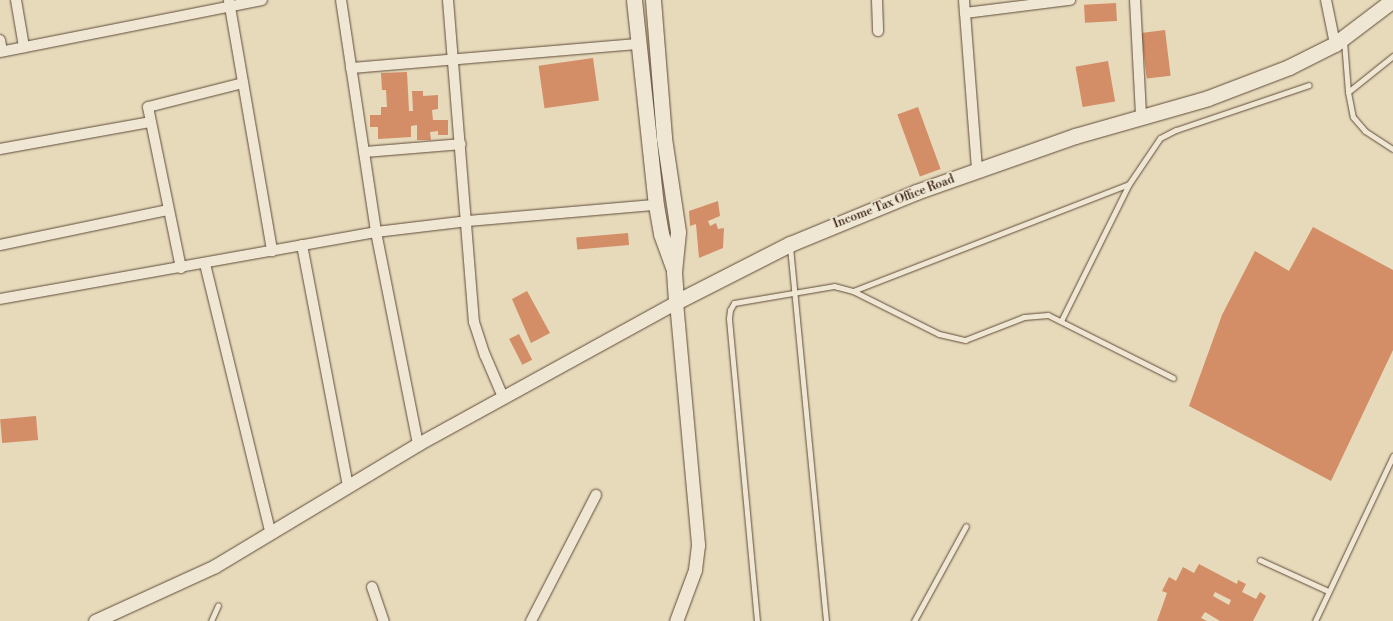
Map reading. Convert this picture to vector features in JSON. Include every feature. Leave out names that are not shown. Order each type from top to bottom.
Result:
[{"type":"main road","points":[[634,0],[656,205],[661,234],[674,272]]},
{"type":"main road","points":[[653,0],[664,138],[678,232],[674,272],[676,302]]},
{"type":"main road","name":"Income Tax Office Road","points":[[676,302],[790,244],[916,192],[1141,115],[1208,98],[1289,67],[1339,41],[1393,0]]},
{"type":"street","points":[[16,0],[24,47]]},
{"type":"street","points":[[0,40],[1,51],[229,3],[262,0]]},
{"type":"street","points":[[341,0],[376,232],[418,444]]},
{"type":"street","points":[[448,0],[468,221],[474,322],[485,355],[503,397]]},
{"type":"street","points":[[877,0],[878,30]]},
{"type":"street","points":[[964,0],[977,170]]},
{"type":"street","points":[[965,13],[1070,0]]},
{"type":"street","points":[[1135,0],[1141,115]]},
{"type":"street","points":[[1326,0],[1339,41]]},
{"type":"street","points":[[229,3],[272,251]]},
{"type":"street","points":[[351,68],[638,44]]},
{"type":"street","points":[[181,268],[147,110],[152,104],[243,83]]},
{"type":"street","points":[[0,149],[150,122]]},
{"type":"street","points":[[364,152],[461,144]]},
{"type":"street","points":[[0,300],[376,232],[468,221],[656,205]]},
{"type":"street","points":[[0,245],[168,210]]},
{"type":"street","points":[[302,245],[348,486]]},
{"type":"street","points":[[205,264],[271,534]]},
{"type":"street","points":[[95,621],[215,566],[271,534],[418,444],[676,302],[698,545],[695,570],[676,621]]},
{"type":"street","points":[[531,621],[596,494]]},
{"type":"street","points":[[372,587],[384,621]]},
{"type":"lane","points":[[1339,41],[1348,92],[1357,125],[1393,149]]},
{"type":"lane","points":[[1348,92],[1393,56]]},
{"type":"lane","points":[[1061,321],[1129,184],[1160,138],[1176,130],[1310,86]]},
{"type":"lane","points":[[853,291],[1129,184]]},
{"type":"lane","points":[[790,244],[826,621]]},
{"type":"lane","points":[[757,621],[730,310],[734,303],[834,286],[853,291],[952,338],[965,340],[1024,317],[1048,314],[1173,378]]},
{"type":"lane","points":[[1315,621],[1393,456]]},
{"type":"lane","points":[[914,621],[966,526]]},
{"type":"lane","points":[[1260,560],[1328,591]]},
{"type":"lane","points":[[211,621],[218,605]]},
{"type":"building","points":[[1116,3],[1117,21],[1085,23],[1084,5]]},
{"type":"building","points":[[1165,30],[1171,76],[1147,79],[1141,33]]},
{"type":"building","points":[[593,58],[599,101],[545,108],[539,66]]},
{"type":"building","points":[[1108,61],[1115,101],[1083,107],[1076,67]]},
{"type":"building","points":[[407,72],[409,111],[413,111],[412,91],[423,91],[423,96],[438,95],[438,109],[432,110],[433,120],[448,120],[448,135],[438,135],[438,131],[430,132],[431,140],[417,140],[417,125],[411,126],[411,137],[378,139],[378,127],[370,127],[370,115],[381,115],[381,107],[387,107],[386,90],[382,90],[381,73]]},
{"type":"building","points":[[918,107],[941,169],[920,177],[897,115]]},
{"type":"building","points":[[718,201],[720,216],[708,221],[710,226],[716,223],[718,229],[724,228],[723,248],[699,258],[696,224],[690,226],[689,211]]},
{"type":"building","points":[[1313,227],[1393,270],[1393,350],[1331,481],[1189,406],[1222,315],[1255,251],[1289,271]]},
{"type":"building","points":[[628,233],[629,245],[577,249],[576,238]]},
{"type":"building","points":[[527,291],[550,333],[531,343],[512,299]]},
{"type":"building","points":[[519,334],[532,360],[522,365],[509,339]]},
{"type":"building","points":[[36,416],[38,440],[2,443],[0,419]]},
{"type":"building","points":[[1199,564],[1237,584],[1238,580],[1246,584],[1242,592],[1256,599],[1260,592],[1266,596],[1253,621],[1220,621],[1205,612],[1201,618],[1207,621],[1157,621],[1167,593],[1162,591],[1169,577],[1176,581],[1183,567],[1194,573]],"holes":[[[1215,592],[1231,600],[1229,605],[1213,596]]]}]
